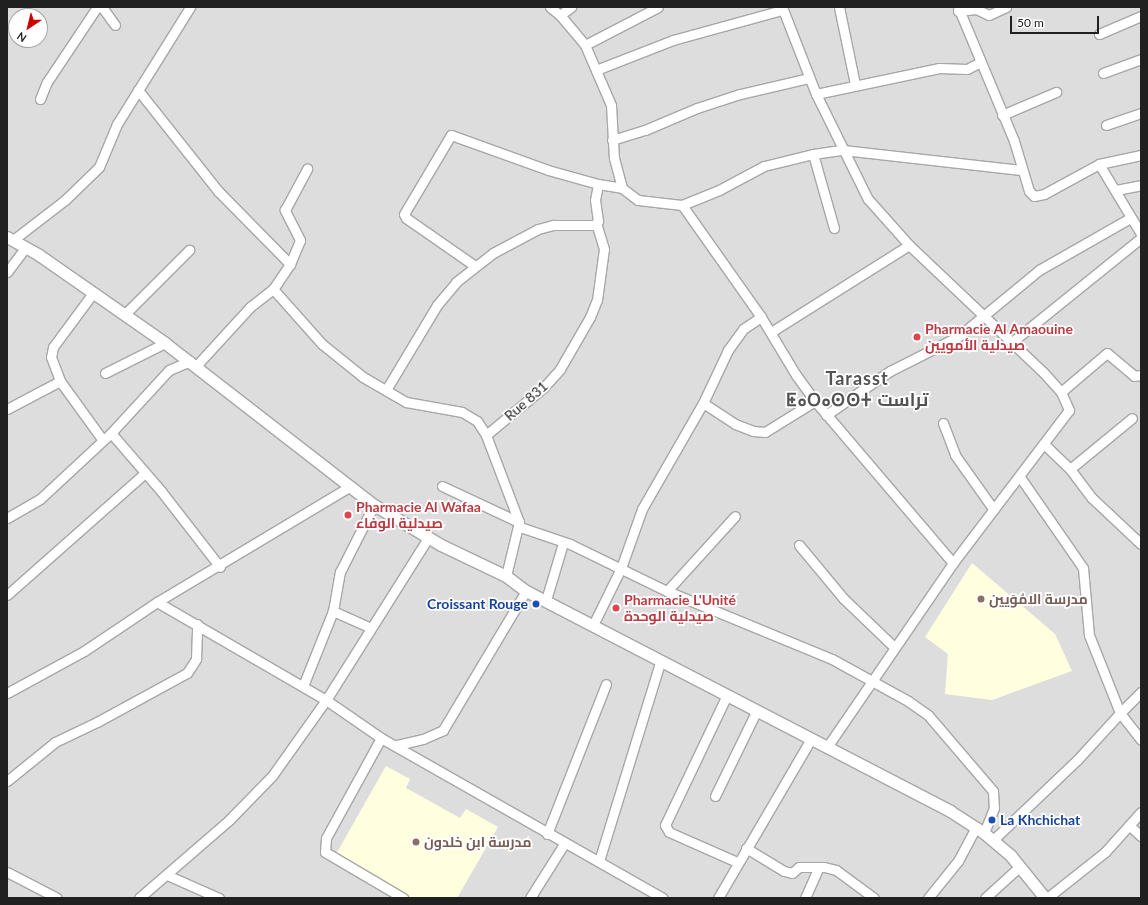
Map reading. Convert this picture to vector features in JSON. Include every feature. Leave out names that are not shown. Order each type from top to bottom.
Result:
[{"type":"street","points":[[40,99],[47,82],[97,7]]},
{"type":"street","points":[[102,7],[115,25]]},
{"type":"street","points":[[190,7],[114,131],[102,160],[93,174],[65,200],[10,238],[26,247],[125,314],[166,344],[374,505],[428,538],[506,576],[526,591],[546,600],[827,747],[984,834],[1020,866],[1046,898],[1105,852],[1141,812]]},
{"type":"street","points":[[550,7],[560,15],[585,45],[611,105],[614,158],[622,188]]},
{"type":"street","points":[[560,15],[571,7]]},
{"type":"street","points":[[585,45],[658,7]]},
{"type":"street","points":[[839,7],[855,84]]},
{"type":"street","points":[[1006,7],[989,15],[976,9],[958,9],[979,63],[1014,141],[1020,170],[1028,191],[1034,196],[1099,164],[1141,155]]},
{"type":"street","points":[[596,70],[673,40],[782,8],[816,94],[868,198],[909,245],[1012,342],[1061,392],[1069,410],[1020,477],[953,563],[894,646],[827,747]]},
{"type":"street","points":[[1099,34],[1141,16]]},
{"type":"street","points":[[1103,73],[1141,59]]},
{"type":"street","points":[[816,94],[855,84],[902,77],[939,68],[967,69],[979,63]]},
{"type":"street","points":[[612,140],[644,130],[697,108],[740,94],[809,78]]},
{"type":"street","points":[[138,90],[218,191],[290,264]]},
{"type":"street","points":[[1002,115],[1056,92]]},
{"type":"street","points":[[1106,126],[1141,114]]},
{"type":"street","points":[[475,266],[406,218],[404,214],[451,135],[548,170],[598,184],[622,188],[638,200],[682,205],[718,190],[755,170],[813,154],[844,150],[1020,170]]},
{"type":"street","points":[[813,154],[834,228]]},
{"type":"street","points":[[1099,164],[1116,190],[1130,218],[1141,234]]},
{"type":"street","points":[[7,518],[40,499],[110,433],[169,370],[193,364],[250,307],[273,290],[290,264],[300,240],[285,210],[307,169]]},
{"type":"street","points":[[386,390],[437,305],[456,282],[475,266],[538,229],[554,225],[596,223],[598,184]]},
{"type":"street","points":[[1116,190],[1141,185]]},
{"type":"street","points":[[682,205],[761,317],[796,375],[815,401],[953,563]]},
{"type":"street","points":[[826,415],[890,371],[959,336],[1039,270],[1130,218]]},
{"type":"street","name":"Rue 831","points":[[486,435],[544,387],[560,370],[590,317],[597,300],[604,249],[596,223]]},
{"type":"street","points":[[1012,342],[1141,238]]},
{"type":"street","points":[[771,332],[909,245]]},
{"type":"street","points":[[7,272],[26,247]]},
{"type":"street","points":[[125,314],[189,250]]},
{"type":"street","points":[[273,290],[335,356],[386,390],[406,402],[462,412],[477,421],[486,435],[519,524],[506,576]]},
{"type":"street","points":[[93,293],[53,347],[51,357],[60,381],[102,439]]},
{"type":"street","points":[[593,625],[621,568],[642,509],[703,403],[732,345],[744,329],[761,317]]},
{"type":"street","points":[[105,373],[166,344]]},
{"type":"street","points":[[1061,392],[1107,353],[1134,376],[1141,375]]},
{"type":"street","points":[[7,409],[60,381]]},
{"type":"street","points":[[703,403],[735,424],[753,431],[765,432],[815,401]]},
{"type":"street","points":[[1070,469],[1132,418]]},
{"type":"street","points":[[943,423],[954,455],[994,510]]},
{"type":"street","points":[[110,433],[145,473],[220,567]]},
{"type":"street","points":[[1044,444],[1070,469],[1092,498],[1141,544]]},
{"type":"street","points":[[7,595],[145,473]]},
{"type":"street","points":[[1020,477],[1083,568],[1089,635],[1120,713],[1141,740]]},
{"type":"street","points":[[7,693],[84,651],[157,602],[220,567],[351,486]]},
{"type":"street","points":[[442,486],[519,524],[621,568],[667,592],[832,659],[928,715],[987,782],[995,798],[994,808],[984,834]]},
{"type":"street","points":[[303,686],[333,611],[340,572],[374,505]]},
{"type":"street","points":[[667,592],[735,516]]},
{"type":"street","points":[[139,898],[229,820],[272,776],[326,700],[428,538]]},
{"type":"street","points":[[546,600],[563,543]]},
{"type":"street","points":[[798,545],[864,622],[894,646]]},
{"type":"street","points":[[397,744],[423,739],[443,730],[526,591]]},
{"type":"street","points":[[157,602],[303,686],[382,738],[397,744],[564,844],[599,861],[663,898]]},
{"type":"street","points":[[333,611],[371,628]]},
{"type":"street","points":[[7,781],[55,742],[97,722],[187,673],[196,659],[197,624]]},
{"type":"street","points":[[599,861],[661,660]]},
{"type":"street","points":[[547,834],[606,684]]},
{"type":"street","points":[[928,898],[958,861],[984,834],[1078,759],[1141,692]]},
{"type":"street","points":[[727,695],[665,825],[669,832],[737,862]]},
{"type":"street","points":[[715,796],[757,710]]},
{"type":"street","points":[[382,738],[326,838],[325,852],[403,898]]},
{"type":"street","points":[[718,898],[737,862],[811,739]]},
{"type":"street","points":[[1129,825],[1141,836]]},
{"type":"street","points":[[530,898],[564,844]]},
{"type":"street","points":[[746,848],[784,871],[792,872],[799,868],[818,869],[824,867],[836,870],[874,898]]},
{"type":"street","points":[[985,898],[1020,866]]},
{"type":"street","points":[[805,898],[818,869]]},
{"type":"street","points":[[7,872],[57,898]]},
{"type":"street","points":[[167,875],[219,898]]},
{"type":"shaded area","points":[[7,7],[1141,7],[1141,898],[7,898]]},
{"type":"shaded area","name":"مدرسة الامُوَيين","points":[[972,563],[1055,634],[1072,671],[992,700],[945,694],[948,654],[925,637]]},
{"type":"shaded area","name":"مدرسة ابن خلدون","points":[[386,766],[410,779],[406,788],[460,818],[466,809],[498,827],[457,898],[406,898],[335,856]]},
{"type":"place","name":"Pharmacie Al Amaouine صيدلية الأمويين","points":[[917,337]]},
{"type":"place","name":"Pharmacie Al Wafaa صيدلية الوفاء","points":[[348,515]]},
{"type":"place","name":"مدرسة الامُوَيين","points":[[981,599]]},
{"type":"place","name":"Croissant Rouge","points":[[536,604]]},
{"type":"place","name":"Pharmacie L'Unité صيدلية الوحدة","points":[[616,608]]},
{"type":"place","name":"La Khchichat","points":[[992,820]]},
{"type":"place","name":"مدرسة ابن خلدون","points":[[416,842]]},
{"type":"district","name":"Tarasst ⵟⴰⵔⴰⵙⵙⵜ تراست","points":[[857,389]]}]
